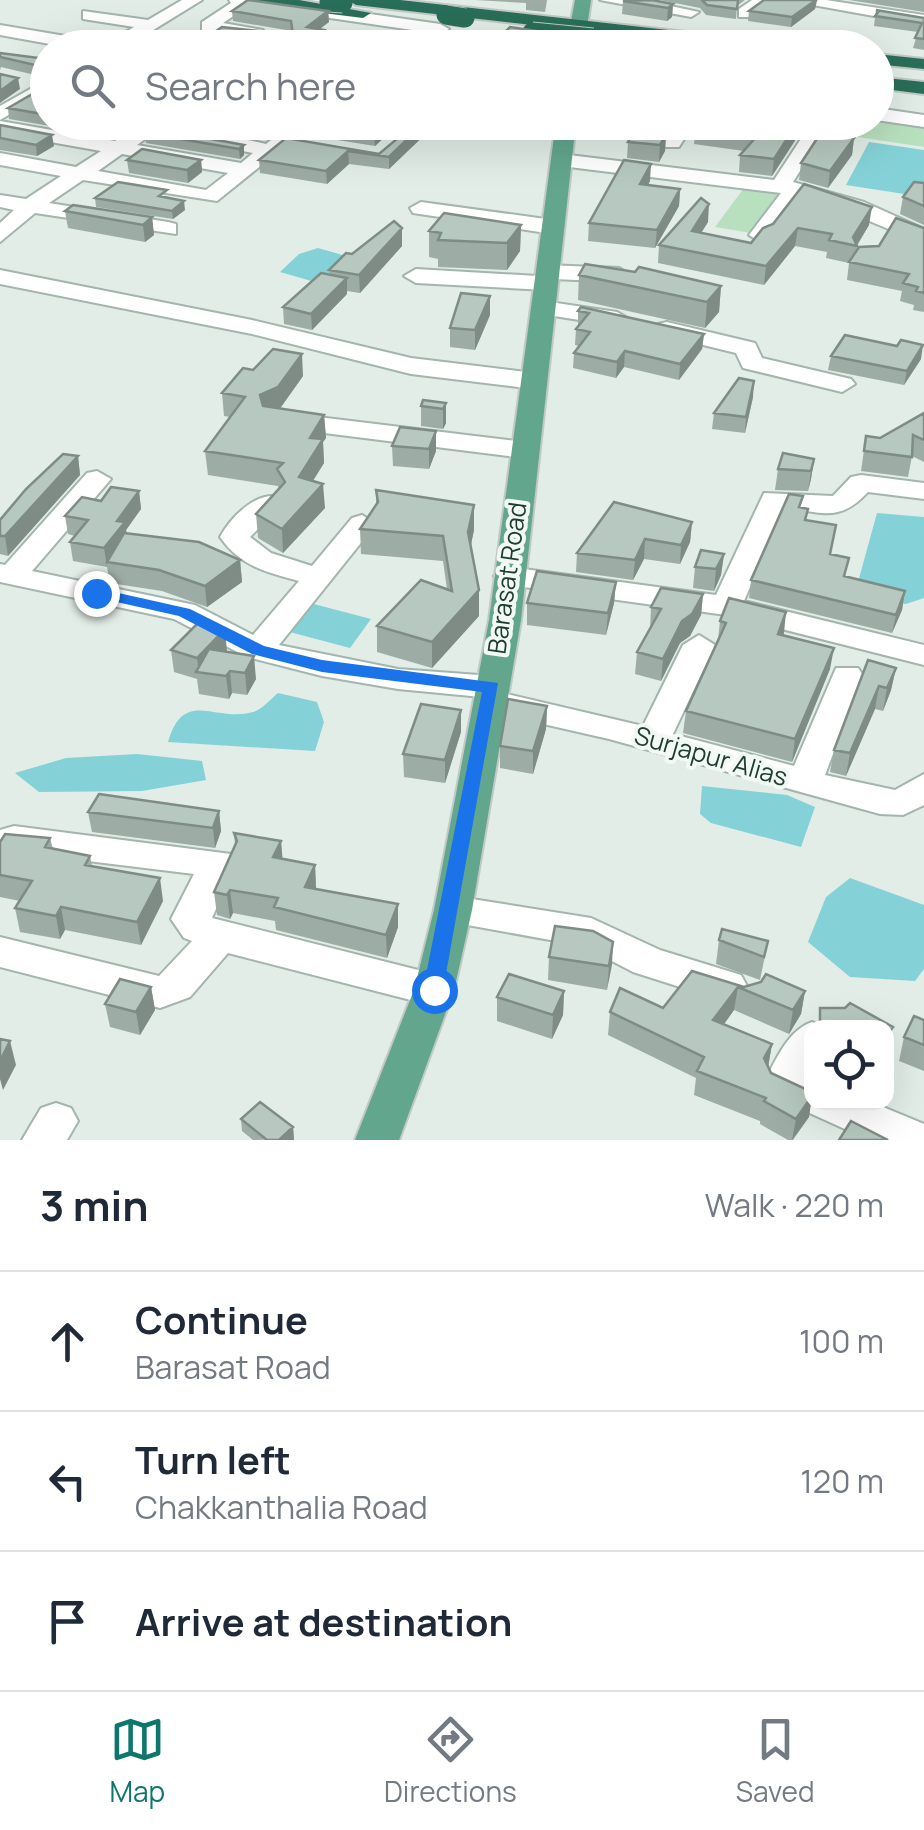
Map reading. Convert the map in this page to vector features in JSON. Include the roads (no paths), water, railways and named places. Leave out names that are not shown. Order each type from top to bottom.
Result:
[{"type":"highway","points":[[259,0],[334,4],[365,1],[451,20],[539,30]]},
{"type":"highway","points":[[282,0],[518,30]]},
{"type":"highway","points":[[451,20],[580,22],[643,30]]},
{"type":"highway","points":[[894,63],[924,67]]},
{"type":"highway","points":[[894,75],[924,79]]},
{"type":"highway","points":[[894,84],[924,88]]},
{"type":"main road","points":[[583,0],[583,30]]},
{"type":"main road","name":"Barasat Road","points":[[377,1140],[434,990],[452,910],[509,576],[564,140]]},
{"type":"street","points":[[141,30],[194,0]]},
{"type":"street","points":[[237,0],[334,4]]},
{"type":"street","points":[[608,0],[691,12]]},
{"type":"street","points":[[746,13],[763,0]]},
{"type":"street","points":[[875,14],[890,0]]},
{"type":"street","points":[[245,1],[208,26],[250,30]]},
{"type":"street","points":[[802,1],[924,20]]},
{"type":"street","points":[[298,30],[334,4]]},
{"type":"street","points":[[89,15],[150,25]]},
{"type":"street","points":[[438,30],[451,20]]},
{"type":"street","points":[[0,30],[30,35]]},
{"type":"street","points":[[16,79],[30,81]]},
{"type":"street","points":[[5,106],[30,93]]},
{"type":"street","points":[[5,106],[30,108]]},
{"type":"street","points":[[894,117],[924,121]]},
{"type":"street","points":[[0,126],[30,132]]},
{"type":"street","points":[[72,140],[246,170]]},
{"type":"street","points":[[0,235],[30,206],[132,140]]},
{"type":"street","points":[[0,159],[210,197],[289,140]]},
{"type":"street","points":[[760,235],[813,140]]},
{"type":"street","points":[[561,160],[827,196],[924,237]]},
{"type":"street","points":[[686,201],[701,177]]},
{"type":"street","points":[[0,201],[168,229]]},
{"type":"street","points":[[420,208],[553,227]]},
{"type":"street","points":[[872,246],[886,222]]},
{"type":"street","points":[[416,276],[545,288],[638,276]]},
{"type":"street","points":[[0,277],[252,326],[411,366],[534,381]]},
{"type":"street","points":[[545,288],[604,316],[746,348],[752,363],[842,384]]},
{"type":"street","points":[[277,421],[524,450]]},
{"type":"street","points":[[7,573],[96,479]]},
{"type":"street","points":[[726,606],[774,499],[840,504],[861,483],[924,491]]},
{"type":"street","points":[[270,502],[240,527],[234,537],[240,548],[264,560],[321,577]]},
{"type":"street","points":[[258,650],[362,524]]},
{"type":"street","name":"Surjapur Alias","points":[[7,573],[184,612],[258,650],[491,694],[891,804],[910,800],[924,786]]},
{"type":"street","points":[[509,576],[726,606],[924,655]]},
{"type":"street","points":[[654,739],[699,645]]},
{"type":"street","points":[[805,782],[847,675]]},
{"type":"street","points":[[0,843],[14,838],[218,863],[219,870],[190,919],[198,928],[434,990]]},
{"type":"street","points":[[452,910],[591,933],[647,961],[742,991]]},
{"type":"street","points":[[0,952],[160,992],[176,986],[220,936]]},
{"type":"street","points":[[804,1052],[785,1083],[804,1094]]},
{"type":"street","points":[[843,1110],[916,1140]]},
{"type":"water","points":[[869,142],[924,150],[924,197],[846,185]]},
{"type":"water","points":[[318,248],[346,256],[338,269],[315,282],[280,272],[299,254]]},
{"type":"water","points":[[877,513],[924,517],[924,598],[906,604],[866,599],[858,582]]},
{"type":"water","points":[[310,603],[371,619],[350,648],[286,631]]},
{"type":"water","points":[[278,693],[317,702],[324,722],[315,751],[168,742],[175,725],[192,711],[253,712]]},
{"type":"water","points":[[137,754],[202,761],[206,780],[142,791],[39,792],[15,773],[66,758]]},
{"type":"water","points":[[702,786],[787,795],[815,807],[801,847],[711,823],[700,814]]},
{"type":"water","points":[[850,878],[924,905],[924,969],[915,981],[850,977],[808,942],[826,897]]}]
